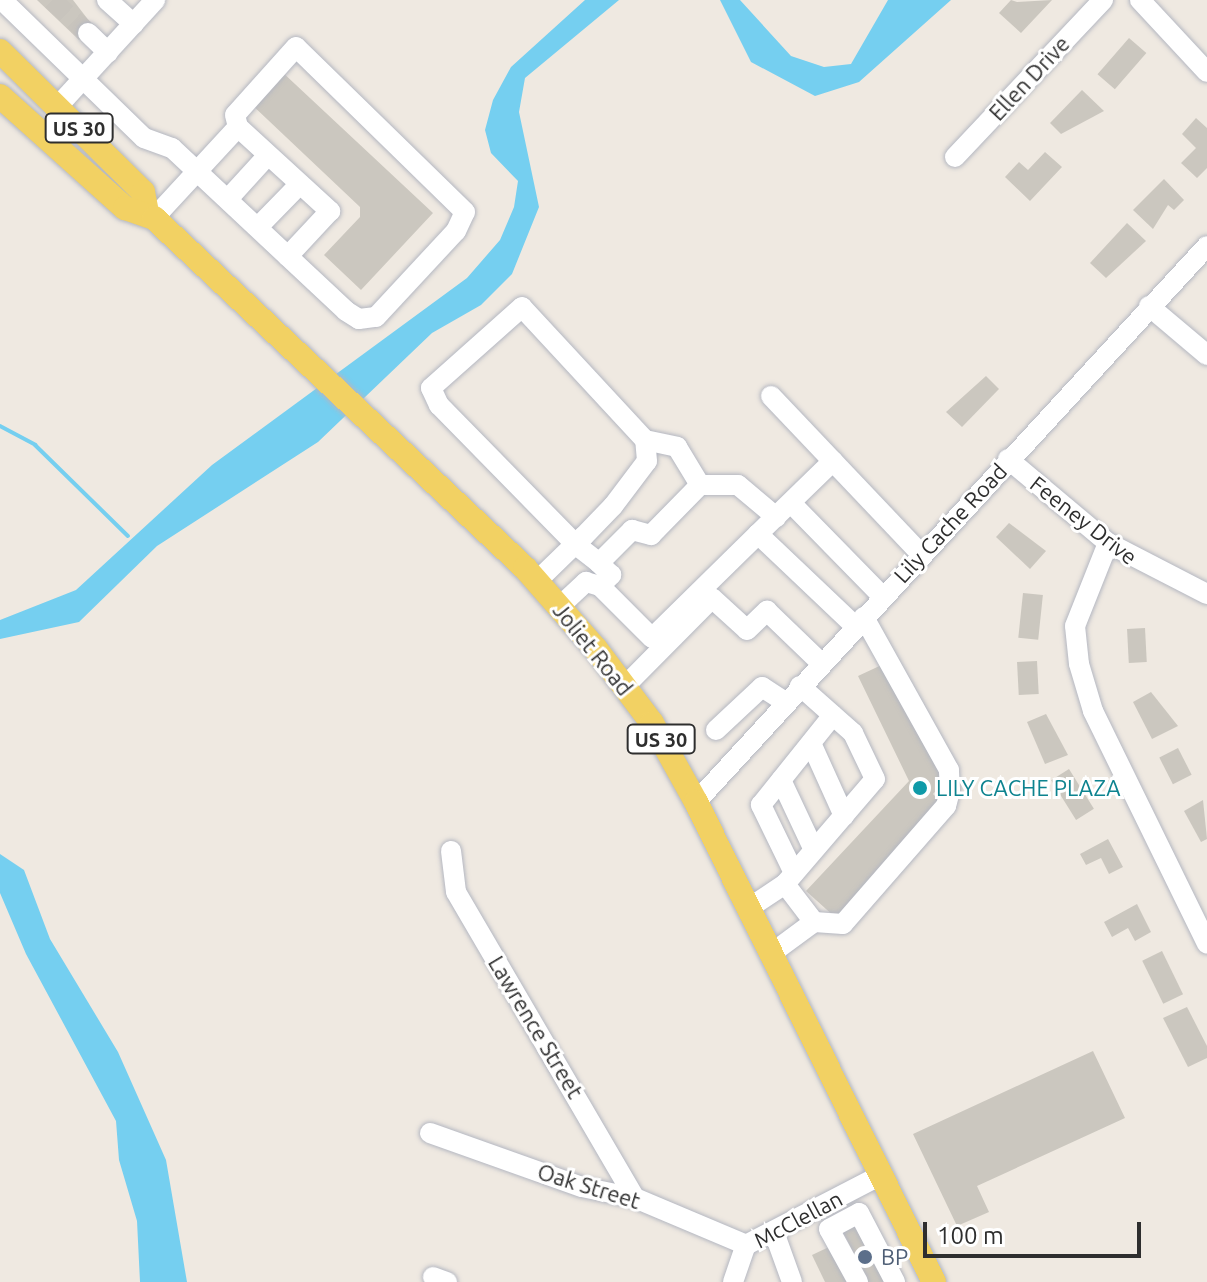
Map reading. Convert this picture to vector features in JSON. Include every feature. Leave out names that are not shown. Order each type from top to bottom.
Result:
[{"type":"main road","name":"Joliet Road","points":[[0,51],[143,192],[150,215]]},
{"type":"main road","name":"Joliet Road","points":[[0,96],[125,208],[150,215],[378,430],[537,581],[624,687],[696,802],[931,1275]]},
{"type":"street","points":[[2,0],[144,138],[172,148],[346,311],[368,320],[456,231],[465,212],[296,47],[236,111],[238,127],[330,211],[288,256]]},
{"type":"street","points":[[107,0],[134,24]]},
{"type":"street","points":[[58,106],[155,0]]},
{"type":"street","name":"Ellen Drive","points":[[955,157],[1103,0]]},
{"type":"street","points":[[1140,0],[1207,72]]},
{"type":"street","points":[[88,33],[108,52]]},
{"type":"street","points":[[150,215],[198,171],[238,127]]},
{"type":"street","points":[[228,199],[268,155]]},
{"type":"street","points":[[258,227],[300,184]]},
{"type":"street","name":"Lily Cache Road","points":[[696,802],[882,596],[1207,246]]},
{"type":"street","points":[[1149,306],[1207,355]]},
{"type":"street","points":[[600,586],[611,575],[575,544],[439,405],[431,388],[522,307],[645,440],[677,447],[700,485]]},
{"type":"street","points":[[771,396],[921,554]]},
{"type":"street","points":[[537,581],[633,483],[647,461],[645,440]]},
{"type":"street","name":"Feeney Drive","points":[[1008,459],[1108,543],[1207,594]]},
{"type":"street","points":[[559,607],[586,582],[600,586],[652,638],[833,461]]},
{"type":"street","points":[[599,563],[632,530],[651,535],[700,485],[738,485],[776,517]]},
{"type":"street","points":[[792,504],[882,596]]},
{"type":"street","points":[[758,534],[859,622],[949,770],[950,791],[946,806],[843,924],[814,922],[772,953]]},
{"type":"street","points":[[1108,543],[1075,626],[1079,664],[1093,711],[1207,944]]},
{"type":"street","points":[[624,687],[712,598],[747,630],[767,611],[821,663]]},
{"type":"street","points":[[749,908],[790,879],[875,779],[853,733],[800,686]]},
{"type":"street","points":[[716,730],[762,687],[785,702]]},
{"type":"street","points":[[814,922],[790,879],[761,805],[833,715]]},
{"type":"street","points":[[811,743],[844,816]]},
{"type":"street","points":[[781,780],[814,850]]},
{"type":"street","name":"Lawrence Street","points":[[451,851],[456,892],[635,1198]]},
{"type":"street","name":"Oak Street","points":[[430,1133],[582,1187],[635,1198],[746,1245]]},
{"type":"street","name":"McClellan","points":[[733,1282],[746,1245],[883,1174]]},
{"type":"street","points":[[835,1199],[846,1220]]},
{"type":"street","points":[[858,1282],[829,1229],[859,1213],[869,1225],[898,1282],[931,1275]]},
{"type":"street","points":[[774,1232],[792,1282]]},
{"type":"water","points":[[585,0],[619,0],[525,78],[519,112],[539,207],[512,274],[481,305],[432,333],[318,442],[157,546],[79,622],[0,639],[0,620],[76,590],[212,465],[467,278],[500,240],[514,207],[518,181],[491,153],[485,130],[493,100],[511,67]]},
{"type":"water","points":[[720,0],[740,0],[791,56],[824,67],[851,64],[888,0],[951,0],[859,82],[815,96],[751,62]]},
{"type":"water","points":[[0,854],[24,870],[50,939],[118,1052],[166,1160],[187,1282],[140,1282],[137,1221],[119,1160],[116,1121],[26,954],[0,893]]},
{"type":"building","points":[[37,0],[73,0],[93,26],[79,40]]},
{"type":"building","points":[[1011,0],[1052,0],[1021,33],[999,13]]},
{"type":"building","points":[[1129,38],[1146,53],[1115,89],[1098,74]]},
{"type":"building","points":[[280,70],[433,213],[361,290],[324,255],[360,217],[360,207],[249,102]]},
{"type":"building","points":[[1082,90],[1104,111],[1061,134],[1050,123]]},
{"type":"building","points":[[1196,118],[1207,128],[1207,168],[1197,178],[1181,163],[1196,148],[1182,134]]},
{"type":"building","points":[[1045,152],[1062,167],[1030,201],[1005,177],[1019,162],[1028,170]]},
{"type":"building","points":[[1164,179],[1184,200],[1174,210],[1168,205],[1153,229],[1133,210]]},
{"type":"building","points":[[1127,223],[1146,241],[1106,278],[1090,263]]},
{"type":"building","points":[[986,376],[999,389],[962,427],[946,412]]},
{"type":"building","points":[[1009,523],[1046,551],[1030,569],[996,537]]},
{"type":"building","points":[[1023,593],[1043,595],[1038,640],[1018,638]]},
{"type":"building","points":[[1145,628],[1147,662],[1129,663],[1127,629]]},
{"type":"building","points":[[1037,661],[1039,694],[1019,695],[1017,662]]},
{"type":"building","name":"LILY CACHE PLAZA","points":[[888,662],[940,766],[943,783],[933,794],[939,800],[836,918],[806,891],[909,781],[858,676]]},
{"type":"building","points":[[1151,692],[1178,726],[1152,739],[1133,702]]},
{"type":"building","points":[[1046,714],[1068,755],[1045,764],[1027,722]]},
{"type":"building","points":[[1178,748],[1192,775],[1173,784],[1159,758]]},
{"type":"building","points":[[1069,769],[1094,809],[1076,820],[1051,780]]},
{"type":"building","points":[[1203,800],[1207,839],[1201,842],[1184,811]]},
{"type":"building","points":[[1108,839],[1123,867],[1109,874],[1101,858],[1086,865],[1080,854]]},
{"type":"building","points":[[1137,904],[1151,932],[1135,941],[1128,928],[1112,937],[1104,922]]},
{"type":"building","points":[[1162,951],[1183,994],[1163,1004],[1142,961]]},
{"type":"building","points":[[1187,1007],[1207,1046],[1207,1058],[1188,1067],[1163,1018]]},
{"type":"building","points":[[1093,1051],[1125,1118],[977,1186],[989,1212],[957,1226],[913,1134]]},
{"type":"building","name":"BP","points":[[858,1224],[888,1282],[868,1282],[843,1232]]},
{"type":"building","points":[[831,1246],[849,1282],[825,1282],[812,1255]]},
{"type":"waterway","points":[[0,426],[35,445],[128,536]]},
{"type":"tunnel","points":[[52,0],[88,33]]},
{"type":"place","name":"LILY CACHE PLAZA","points":[[920,788]]},
{"type":"place","name":"BP","points":[[865,1257]]}]
